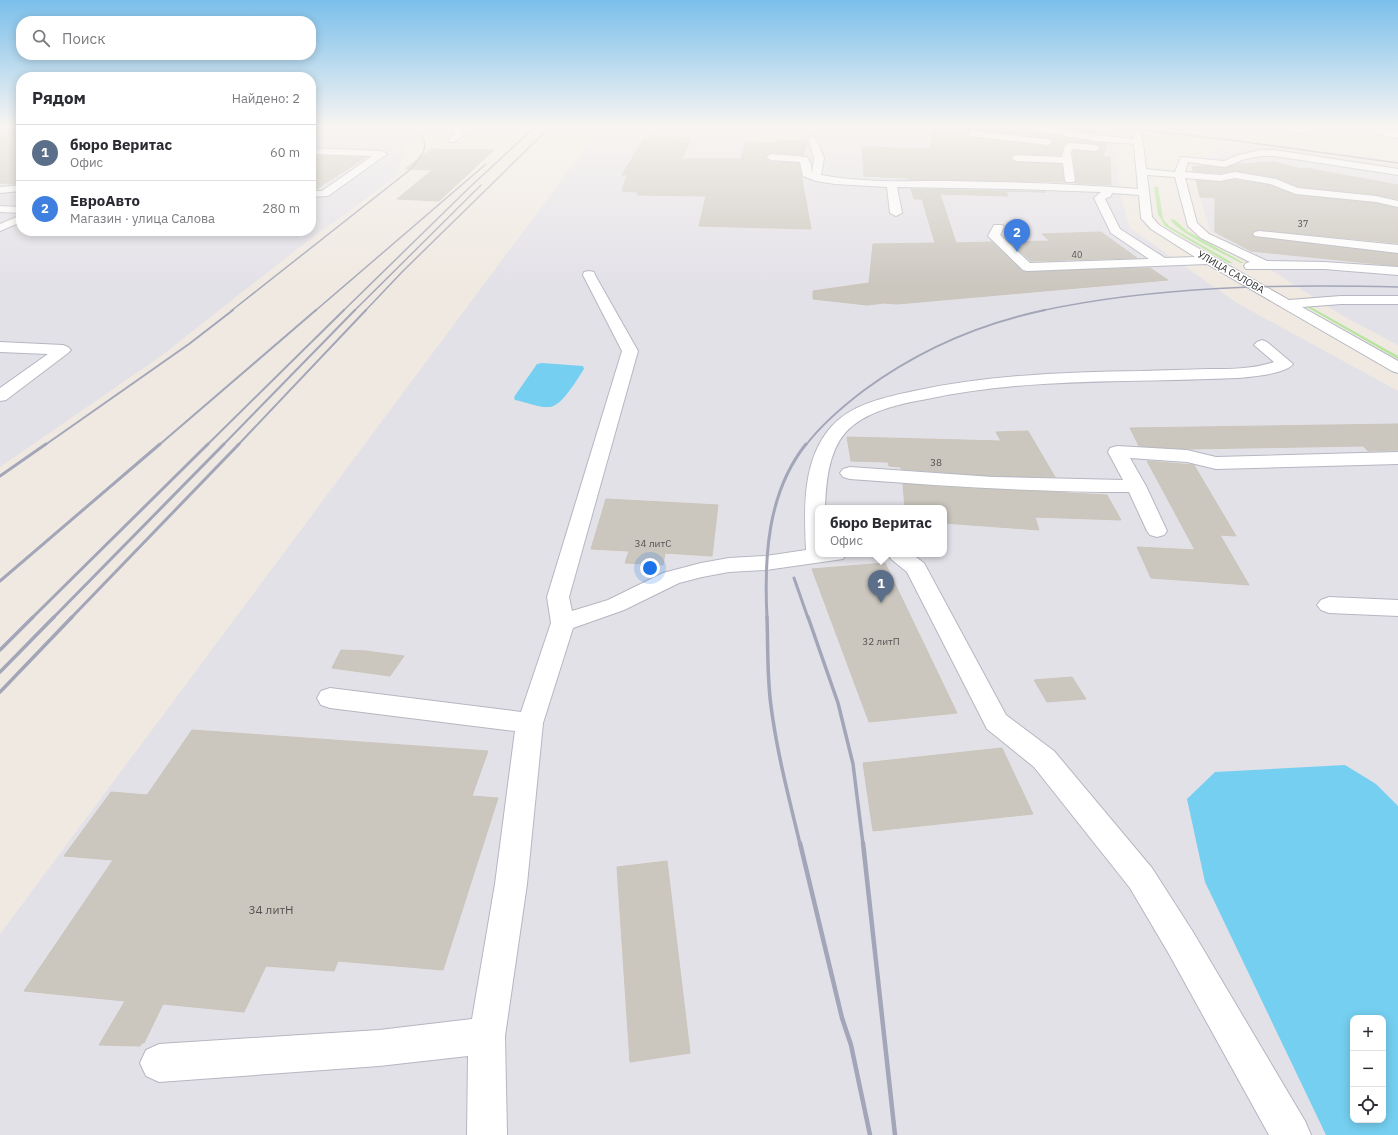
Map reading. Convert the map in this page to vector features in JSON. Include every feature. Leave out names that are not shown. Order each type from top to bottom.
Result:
[{"type":"street","points":[[316,194],[324,194],[344,180]]},
{"type":"street","points":[[834,180],[862,183],[1021,186],[1144,192]]},
{"type":"street","name":"УЛИЦА САЛОВА","points":[[1143,180],[1147,218],[1151,224],[1162,232],[1398,368]]},
{"type":"street","points":[[1180,180],[1192,224],[1205,236],[1265,265]]},
{"type":"street","points":[[1266,180],[1296,191],[1376,199],[1398,204]]},
{"type":"street","points":[[891,183],[896,213]]},
{"type":"street","points":[[0,190],[16,188]]},
{"type":"street","points":[[1106,190],[1107,194],[1099,198],[1115,230],[1162,262]]},
{"type":"street","points":[[0,209],[16,210]]},
{"type":"street","points":[[0,228],[16,220]]},
{"type":"street","points":[[998,227],[994,236],[1027,267],[1211,260]]},
{"type":"street","points":[[1259,234],[1398,248]]},
{"type":"street","points":[[1225,268],[1265,265],[1350,267],[1398,271]]},
{"type":"street","points":[[487,1135],[487,1036],[511,884],[530,723],[563,623],[558,597],[630,351],[589,275]]},
{"type":"street","points":[[1288,304],[1341,300],[1398,300]]},
{"type":"street","points":[[815,505],[818,473],[823,456],[837,431],[852,418],[873,408],[908,397],[1016,379],[1236,374],[1268,370],[1285,364],[1262,345]]},
{"type":"street","points":[[0,348],[64,350],[0,396]]},
{"type":"street","points":[[1157,531],[1136,486],[1117,452],[1187,456],[1216,462],[1398,458]]},
{"type":"street","points":[[850,473],[901,478],[1083,486],[1136,486]]},
{"type":"street","points":[[815,509],[815,524]]},
{"type":"street","points":[[563,623],[616,605],[671,578],[701,570],[729,565],[766,563],[815,556]]},
{"type":"street","points":[[903,557],[916,568],[996,722],[1044,759],[1141,878],[1181,942],[1291,1135]]},
{"type":"street","points":[[1329,605],[1398,608]]},
{"type":"street","points":[[330,698],[530,723]]},
{"type":"street","points":[[159,1063],[379,1048],[487,1036]]},
{"type":"shaded area","points":[[0,180],[16,180],[16,236],[315,236],[161,356],[0,467]]},
{"type":"shaded area","points":[[316,180],[391,180],[316,235]]},
{"type":"shaded area","points":[[562,180],[1119,180],[1121,196],[1130,228],[1237,303],[1398,391],[1398,1135],[0,1135],[0,934]]},
{"type":"shaded area","points":[[1195,180],[1398,180],[1398,345],[1343,316],[1210,231]]},
{"type":"green space","points":[[1154,187],[1158,187],[1163,219],[1169,226],[1233,263],[1228,263],[1165,226],[1158,214]]},
{"type":"green space","points":[[1170,219],[1175,220],[1187,231],[1244,263],[1241,263],[1191,237],[1175,225]]},
{"type":"green space","points":[[1309,306],[1398,356],[1398,359],[1307,307]]},
{"type":"water","points":[[542,363],[583,366],[584,369],[569,392],[554,406],[541,407],[515,400],[514,397],[537,364]]},
{"type":"water","points":[[1345,765],[1376,784],[1398,806],[1398,1135],[1326,1135],[1205,882],[1187,799],[1215,772]]},
{"type":"building","points":[[0,180],[16,180],[16,184],[0,183]]},
{"type":"building","points":[[316,180],[331,180],[316,189]]},
{"type":"building","points":[[420,180],[462,180],[439,201],[397,199]]},
{"type":"building","points":[[625,180],[802,180],[811,229],[699,226],[706,196],[637,195],[638,192],[622,191]]},
{"type":"building","points":[[908,180],[1065,180],[1065,182]]},
{"type":"building","points":[[1076,180],[1111,180],[1111,185],[1075,183]]},
{"type":"building","points":[[1196,180],[1220,182],[1235,180],[1270,185],[1296,195],[1376,203],[1398,208],[1398,243],[1259,230],[1254,231],[1252,234],[1255,237],[1398,254],[1398,266],[1251,251],[1215,232],[1215,198],[1200,197]]},
{"type":"building","points":[[1281,180],[1370,180],[1398,185],[1398,199],[1376,195],[1298,187]]},
{"type":"building","points":[[911,189],[1006,191],[1008,196],[940,194],[956,243],[992,242],[1023,271],[1150,268],[1168,280],[897,304],[884,303],[867,305],[813,299],[813,291],[869,283],[873,244],[935,243],[922,199],[914,199]]},
{"type":"building","points":[[1101,232],[1137,258],[1031,261],[1009,242],[1050,241],[1042,234]]},
{"type":"building","points":[[1398,424],[1398,450],[1368,451],[1363,446],[1188,449],[1139,446],[1130,428]]},
{"type":"building","points":[[1028,431],[1055,477],[993,476],[901,469],[901,467],[889,466],[888,462],[851,461],[847,437],[1001,441],[996,432]]},
{"type":"building","points":[[1147,461],[1194,465],[1236,536],[1220,535],[1249,585],[1151,578],[1137,547],[1195,550]]},
{"type":"building","points":[[903,484],[1107,495],[1121,520],[1035,517],[1039,530],[947,523],[947,505],[905,505]]},
{"type":"building","points":[[606,499],[718,505],[712,556],[665,553],[663,565],[625,563],[629,551],[591,549]]},
{"type":"building","points":[[885,563],[957,713],[869,722],[812,569]]},
{"type":"building","points":[[341,650],[366,651],[404,656],[390,676],[332,668]]},
{"type":"building","points":[[1072,677],[1086,699],[1047,702],[1034,680]]},
{"type":"building","points":[[192,730],[488,751],[472,796],[498,798],[443,970],[338,961],[334,971],[266,966],[244,1012],[163,1004],[144,1043],[140,1046],[99,1045],[125,1001],[24,991],[113,860],[64,856],[111,792],[147,795]]},
{"type":"building","points":[[1002,748],[1033,814],[873,831],[863,763]]},
{"type":"building","points":[[667,861],[690,1053],[630,1062],[617,867]]},
{"type":"railway","points":[[231,311],[397,180]]},
{"type":"railway","points":[[315,311],[467,180]]},
{"type":"railway","points":[[343,311],[478,180]]},
{"type":"railway","points":[[365,311],[403,271],[496,180]]},
{"type":"railway","points":[[355,310],[481,185]]},
{"type":"railway","points":[[1043,310],[1128,296],[1218,288],[1309,286],[1398,287]]},
{"type":"railway","points":[[45,445],[189,344],[233,310]]},
{"type":"railway","points":[[159,445],[316,310]]},
{"type":"railway","points":[[207,445],[344,310]]},
{"type":"railway","points":[[223,445],[355,310]]},
{"type":"railway","points":[[238,445],[366,310]]},
{"type":"railway","points":[[806,445],[812,437],[847,403],[905,363],[927,351],[973,331],[996,323],[1043,310]]},
{"type":"railway","points":[[0,476],[46,444]]},
{"type":"railway","points":[[0,581],[160,444]]},
{"type":"railway","points":[[32,618],[208,444]]},
{"type":"railway","points":[[53,618],[224,444]]},
{"type":"railway","points":[[71,618],[239,444]]},
{"type":"railway","points":[[767,618],[766,572],[771,527],[783,483],[793,463],[806,444]]},
{"type":"railway","points":[[794,578],[808,618]]},
{"type":"railway","points":[[0,672],[54,617]]},
{"type":"railway","points":[[0,692],[72,617]]},
{"type":"railway","points":[[767,617],[771,706],[784,775],[800,844]]},
{"type":"railway","points":[[808,617],[838,703],[853,764],[863,844]]},
{"type":"railway","points":[[0,650],[32,618]]},
{"type":"railway","points":[[800,843],[842,1018],[851,1045],[870,1135]]},
{"type":"railway","points":[[863,843],[895,1135]]},
{"type":"place","name":"ЕвроАвто","points":[[1017,252]]},
{"type":"place","name":"бюро Веритас","points":[[881,603]]}]
